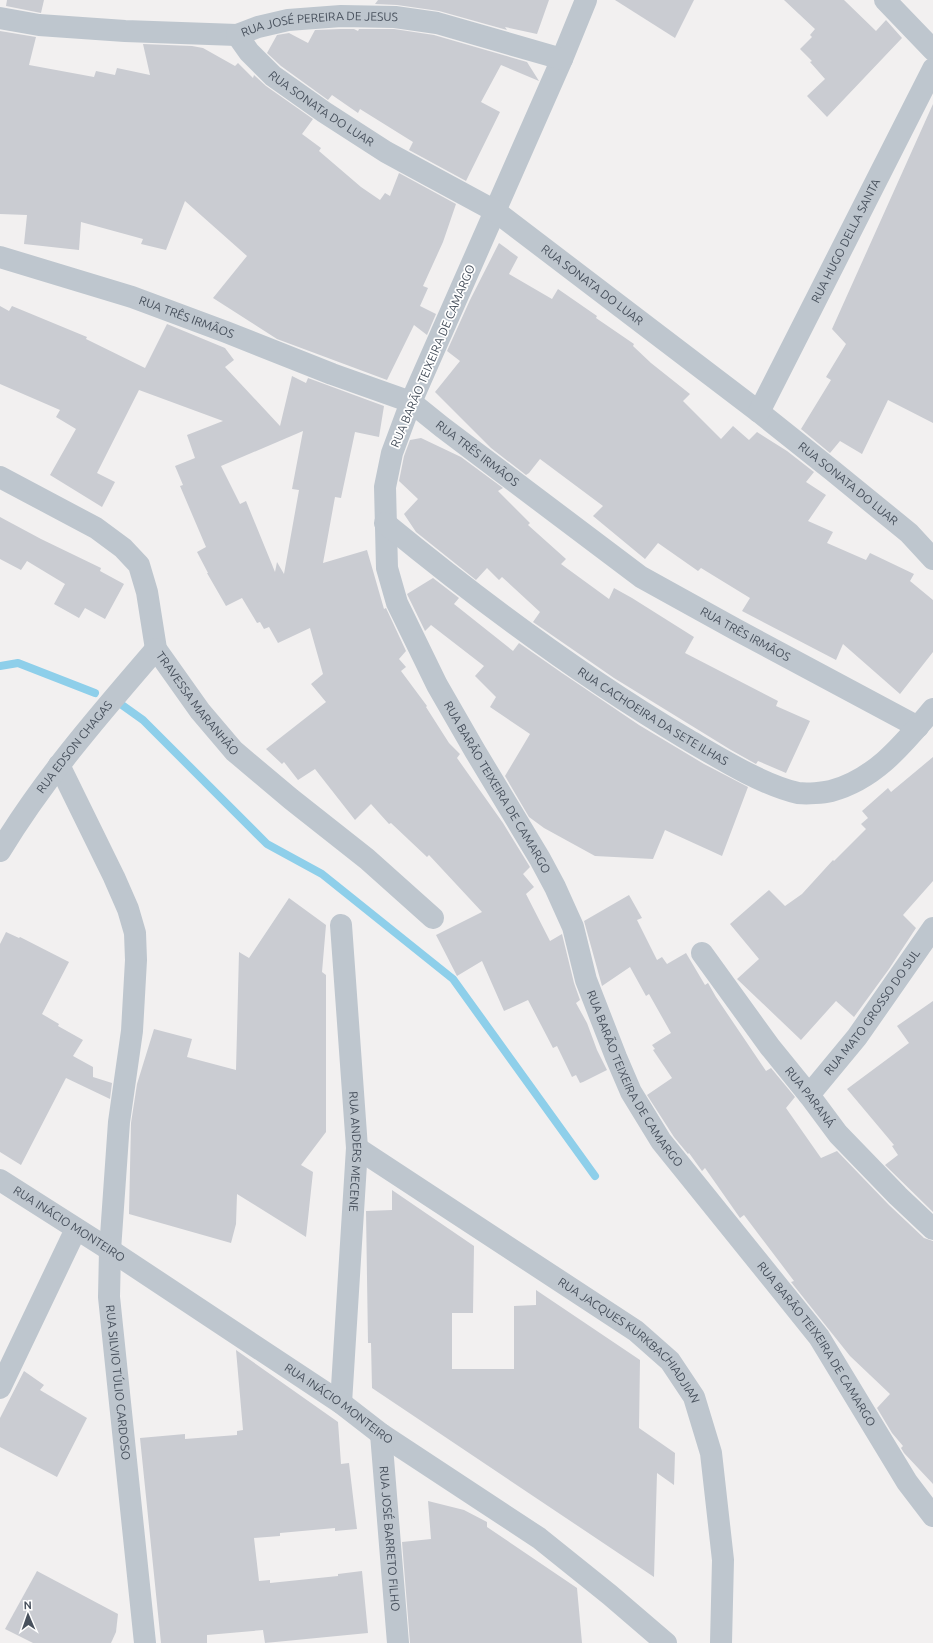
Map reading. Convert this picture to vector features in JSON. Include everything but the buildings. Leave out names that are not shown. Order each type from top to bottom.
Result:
[{"type":"street","name":"RUA BARÃO TEIXEIRA DE CAMARGO","points":[[586,0],[562,59],[411,402],[392,453],[385,487],[387,568],[397,603],[437,685],[540,859],[573,927],[586,980],[631,1092],[661,1141],[819,1337],[907,1482],[933,1516]]},
{"type":"street","points":[[885,0],[933,50]]},
{"type":"street","name":"RUA JOSÉ PEREIRA DE JESUS","points":[[0,18],[39,25],[125,31],[237,35],[258,27],[288,20],[341,16],[395,17],[437,23],[562,59]]},
{"type":"street","name":"RUA SONATA DO LUAR","points":[[237,35],[249,52],[273,76],[324,112],[386,152],[495,212],[759,412],[909,533],[933,559]]},
{"type":"street","name":"RUA HUGO DELLA SANTA","points":[[759,412],[933,69]]},
{"type":"street","name":"RUA TRÊS IRMÃOS","points":[[0,257],[132,297],[332,374],[411,402],[641,577],[918,727]]},
{"type":"street","name":"TRAVESSA MARANHÃO","points":[[0,477],[96,528],[123,548],[138,565],[147,592],[156,649],[200,711],[234,751],[367,860],[433,918]]},
{"type":"street","name":"RUA CACHOEIRA DA SETE ILHAS","points":[[385,523],[443,570],[548,649],[644,714],[708,752],[769,783],[799,793],[830,791],[856,782],[884,764],[933,709]]},
{"type":"street","name":"RUA EDSON CHAGAS","points":[[0,851],[23,813],[78,740],[156,649]]},
{"type":"street","name":"RUA SILVIO TÚLIO CARDOSO","points":[[59,765],[114,877],[128,909],[135,933],[136,960],[132,1031],[119,1122],[110,1250],[109,1297],[145,1643]]},
{"type":"street","name":"RUA ANDERS MECENE","points":[[341,925],[357,1148],[341,1403]]},
{"type":"street","name":"RUA MATO GROSSO DO SUL","points":[[809,1095],[927,954],[933,928]]},
{"type":"street","name":"RUA PARANÁ","points":[[702,953],[770,1047],[838,1134],[898,1196],[933,1229]]},
{"type":"street","name":"RUA JACQUES KURKBACHIADJIAN","points":[[357,1148],[636,1331],[670,1361],[694,1397],[710,1453],[723,1560],[722,1643]]},
{"type":"street","name":"RUA INÁCIO MONTEIRO","points":[[0,1180],[110,1250],[341,1403],[381,1434],[539,1538],[658,1639]]},
{"type":"street","points":[[0,1388],[76,1229]]},
{"type":"street","name":"RUA JOSÉ BARRETO FILHO","points":[[381,1434],[398,1643]]},
{"type":"waterway","points":[[0,666],[18,663],[95,693]]},
{"type":"waterway","points":[[122,705],[143,720],[267,844],[322,874],[453,979],[595,1176]]}]
